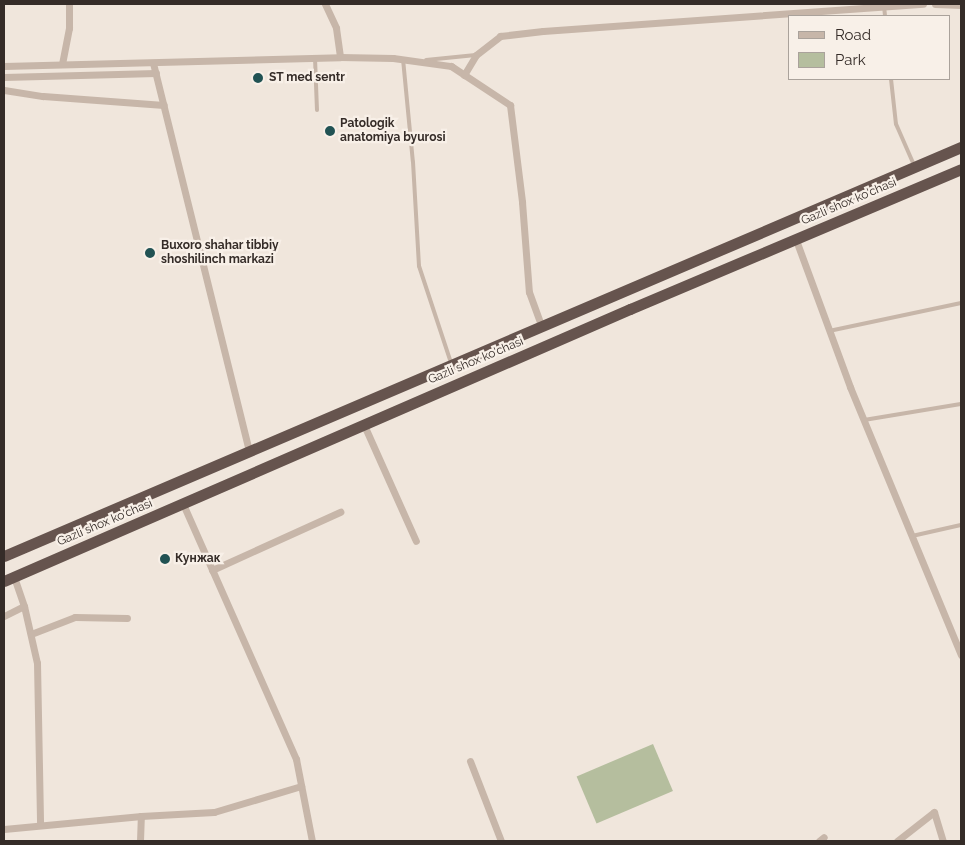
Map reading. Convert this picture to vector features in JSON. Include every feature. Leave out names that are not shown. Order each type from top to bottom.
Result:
[{"type":"highway","name":"Gazli shox ko'chasi","points":[[4,556],[961,147]]},
{"type":"highway","name":"Gazli shox ko'chasi","points":[[9,579],[961,169]]},
{"type":"street","points":[[62,64],[70,28],[69,4]]},
{"type":"street","points":[[325,4],[336,28],[340,57]]},
{"type":"street","points":[[464,75],[476,55],[500,36],[543,31],[923,4]]},
{"type":"street","points":[[935,4],[961,5]]},
{"type":"street","points":[[4,66],[340,57],[403,59],[451,66],[510,105],[522,202],[528,292],[541,326]]},
{"type":"street","points":[[153,63],[249,450]]},
{"type":"street","points":[[4,77],[156,73]]},
{"type":"street","points":[[4,90],[44,96],[164,105]]},
{"type":"street","points":[[796,240],[864,420],[961,655]]},
{"type":"street","points":[[364,425],[416,541]]},
{"type":"street","points":[[183,504],[296,759],[312,841]]},
{"type":"street","points":[[212,570],[340,512]]},
{"type":"street","points":[[9,579],[24,606],[37,663],[40,824]]},
{"type":"street","points":[[4,616],[24,606]]},
{"type":"street","points":[[31,634],[75,617],[127,618]]},
{"type":"street","points":[[470,761],[501,841]]},
{"type":"street","points":[[4,829],[40,824],[214,812],[301,786]]},
{"type":"street","points":[[897,841],[934,812],[943,841]]},
{"type":"street","points":[[140,841],[141,816]]},
{"type":"lane","points":[[884,6],[885,15]]},
{"type":"lane","points":[[424,61],[476,55]]},
{"type":"lane","points":[[315,58],[317,110]]},
{"type":"lane","points":[[403,59],[413,162],[419,266],[432,312],[451,364]]},
{"type":"lane","points":[[891,80],[896,124],[915,167]]},
{"type":"lane","points":[[829,331],[961,303]]},
{"type":"lane","points":[[864,420],[961,404]]},
{"type":"lane","points":[[912,536],[961,525]]},
{"type":"green space","points":[[653,744],[673,791],[597,823],[577,776]]},
{"type":"place","name":"ST med sentr","points":[[258,78]]},
{"type":"place","name":"Patologik anatomiya byurosi","points":[[330,131]]},
{"type":"place","name":"Buxoro shahar tibbiy shoshilinch markazi","points":[[150,253]]},
{"type":"place","name":"Кунжак","points":[[165,559]]}]
